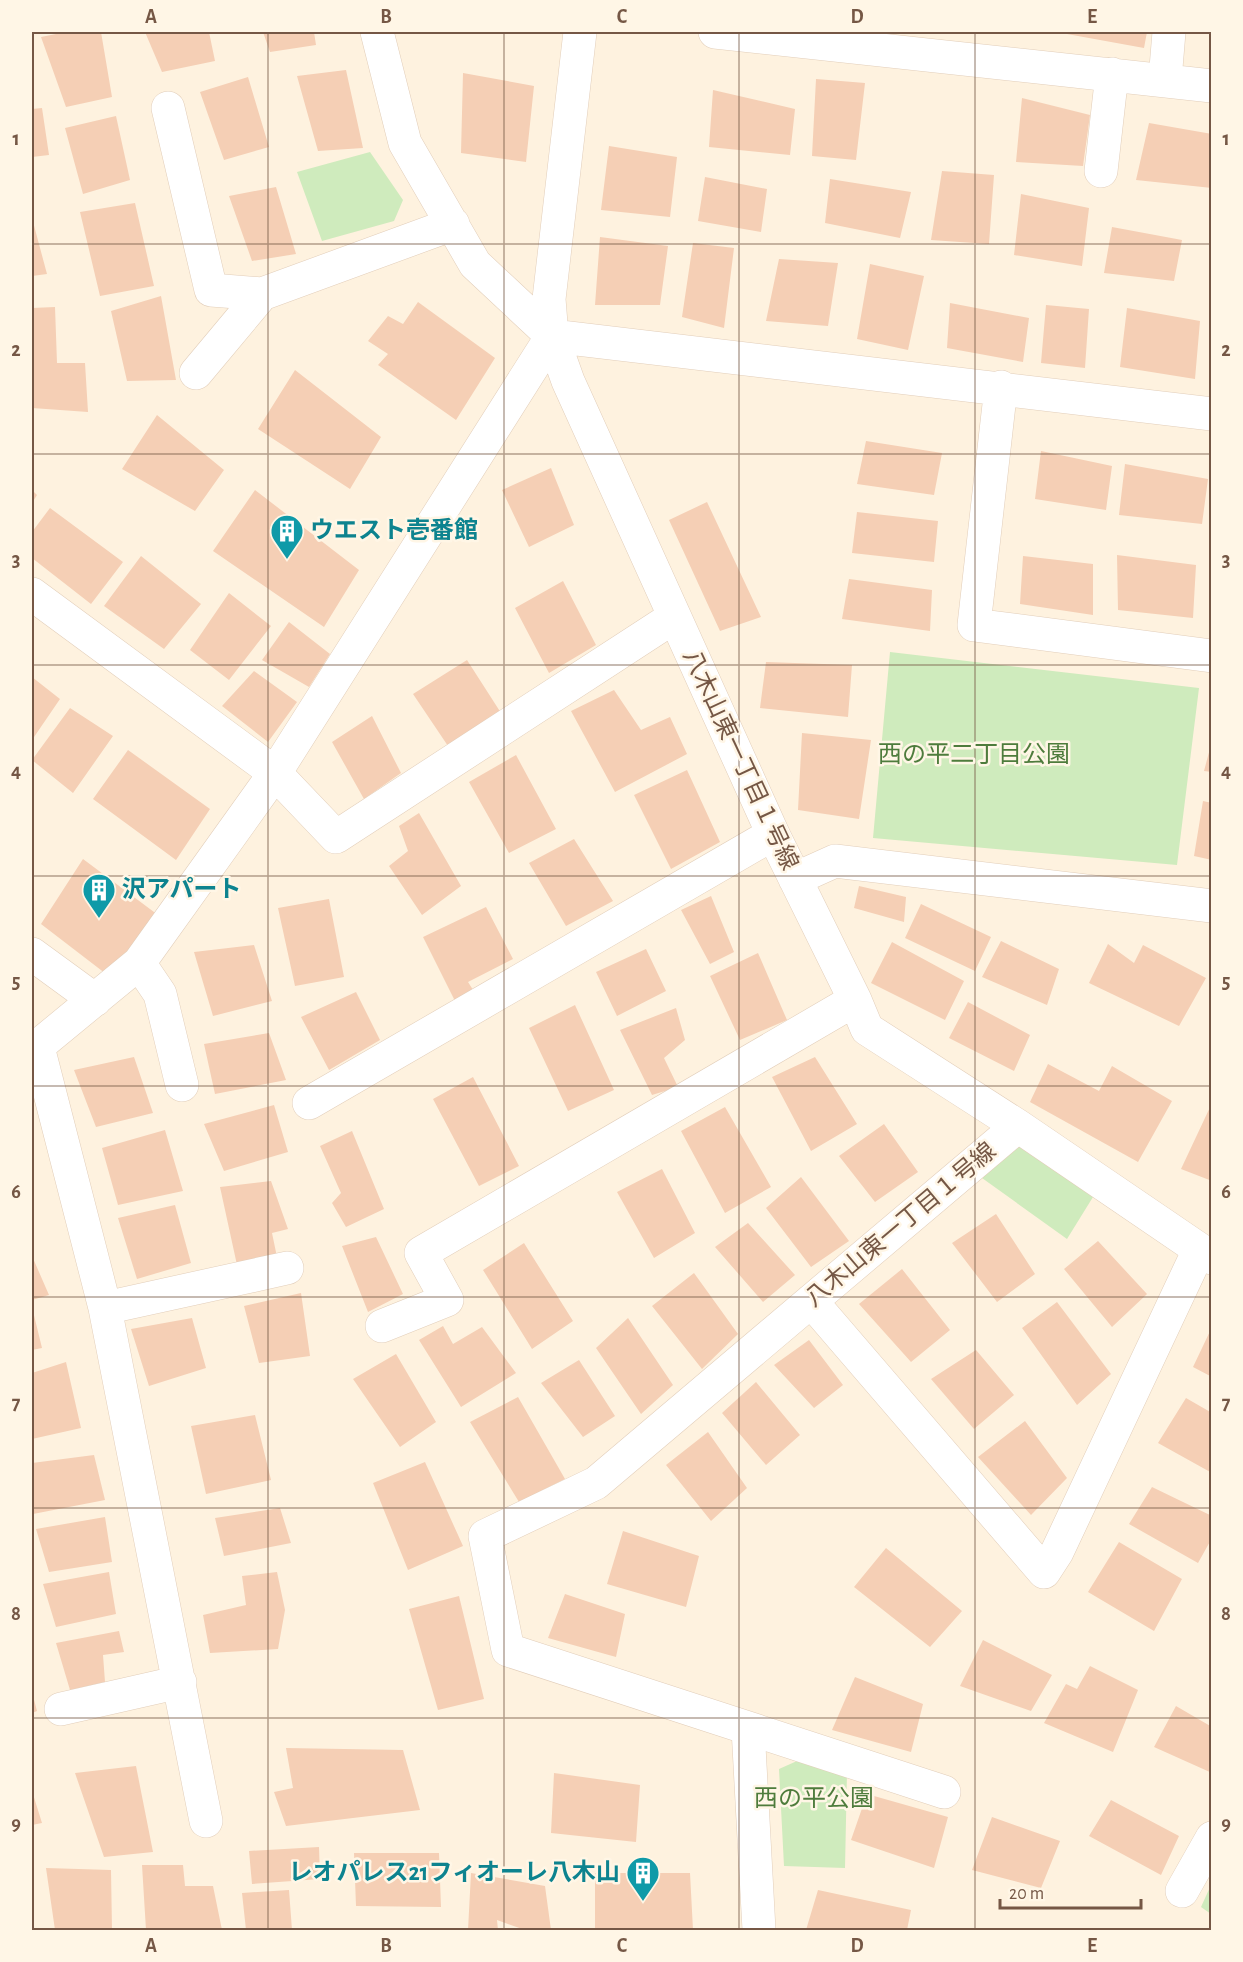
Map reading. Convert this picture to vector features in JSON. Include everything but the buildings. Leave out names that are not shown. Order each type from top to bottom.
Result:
[{"type":"street","points":[[377,32],[405,143],[475,264],[552,336],[1001,387],[1212,414]]},
{"type":"street","points":[[206,1821],[105,1308],[35,1049],[139,963],[275,773],[520,383],[552,336],[549,299],[580,32]]},
{"type":"street","points":[[715,32],[897,41],[1112,74],[1212,86]]},
{"type":"street","points":[[1165,80],[1169,32]]},
{"type":"street","points":[[1101,171],[1112,74]]},
{"type":"street","points":[[168,108],[212,290],[262,294],[453,224]]},
{"type":"street","points":[[196,373],[262,294]]},
{"type":"street","name":"八木山東一丁目１号線","points":[[552,336],[568,381],[772,834],[855,1000],[867,1029],[1018,1126],[596,1483],[485,1536],[508,1650],[748,1728]]},
{"type":"street","points":[[1001,387],[974,625],[1212,656]]},
{"type":"street","points":[[32,594],[275,773],[336,837],[674,617]]},
{"type":"street","points":[[309,1103],[772,834]]},
{"type":"street","points":[[795,879],[835,861],[1212,906]]},
{"type":"street","points":[[32,954],[95,1000]]},
{"type":"street","points":[[139,963],[160,994],[182,1084]]},
{"type":"street","points":[[381,1326],[447,1300],[421,1253],[855,1000]]},
{"type":"street","points":[[811,1301],[1044,1572],[1057,1552],[1205,1254],[1018,1126]]},
{"type":"street","points":[[105,1308],[287,1268]]},
{"type":"street","points":[[61,1709],[180,1682]]},
{"type":"street","points":[[759,1930],[748,1728],[944,1792]]},
{"type":"street","points":[[1182,1891],[1212,1838]]},
{"type":"green space","points":[[370,152],[403,200],[394,221],[322,241],[297,172]]},
{"type":"green space","name":"西の平二丁目公園","points":[[890,652],[1199,688],[1177,865],[873,838]]},
{"type":"green space","points":[[1018,1141],[1093,1197],[1067,1239],[982,1178]]},
{"type":"green space","name":"西の平公園","points":[[797,1761],[847,1772],[845,1868],[784,1866],[779,1769]]},
{"type":"green space","points":[[1211,1885],[1211,1914],[1201,1907]]},
{"type":"place","name":"ウエスト壱番館","points":[[287,560]]},
{"type":"place","name":"沢アパート","points":[[99,919]]},
{"type":"place","name":"レオパレス21フィオーレ八木山","points":[[643,1902]]}]
